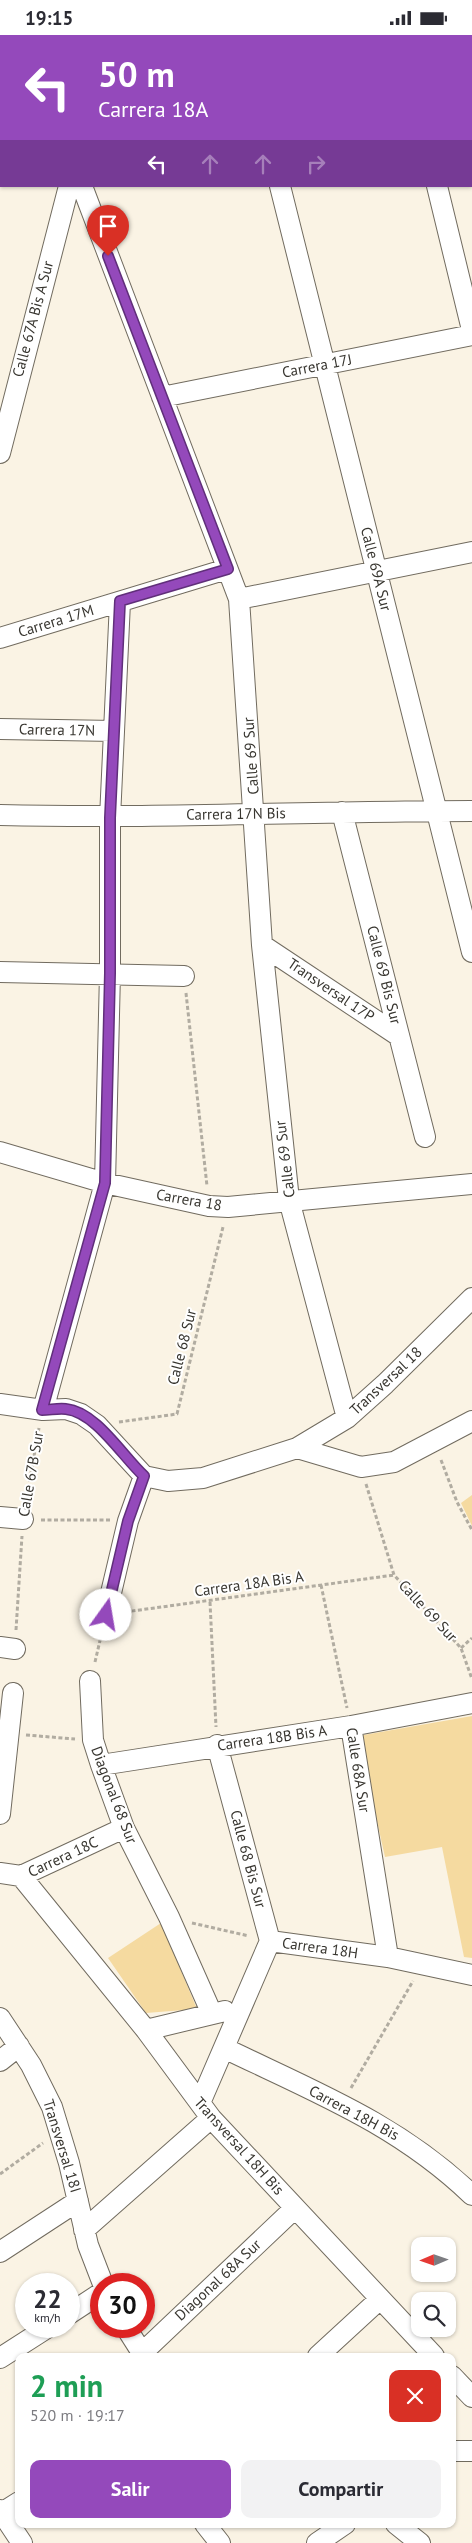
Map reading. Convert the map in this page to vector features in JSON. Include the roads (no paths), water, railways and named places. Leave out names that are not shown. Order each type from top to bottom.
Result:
[{"type":"street","name":"Calle 67A Bis A Sur","points":[[0,453],[8,381],[68,187]]},
{"type":"street","name":"Calle 69 Sur","points":[[82,187],[239,599],[255,813],[262,945],[289,1200],[347,1418]]},
{"type":"street","name":"Calle 69A Sur","points":[[280,187],[472,952]]},
{"type":"street","points":[[437,187],[472,330]]},
{"type":"street","name":"Carrera 17J","points":[[162,397],[472,335]]},
{"type":"street","points":[[239,599],[472,552]]},
{"type":"street","name":"Carrera 17M","points":[[0,638],[228,569]]},
{"type":"street","name":"Calle 67B Sur","points":[[42,1410],[105,1183],[110,973],[110,818],[120,601]]},
{"type":"street","name":"Carrera 17N","points":[[0,729],[114,731]]},
{"type":"street","name":"Carrera 17N Bis","points":[[0,815],[110,818],[255,813],[472,811]]},
{"type":"street","name":"Calle 69 Bis Sur","points":[[342,812],[425,1137]]},
{"type":"street","name":"Transversal 17P","points":[[262,945],[399,1036]]},
{"type":"street","points":[[0,972],[184,976]]},
{"type":"street","name":"Carrera 18","points":[[0,1152],[105,1183],[219,1207],[472,1184]]},
{"type":"street","name":"Transversal 18","points":[[144,1476],[168,1481],[203,1478],[297,1448],[347,1418],[385,1384],[472,1298]]},
{"type":"street","points":[[0,1404],[42,1410],[66,1409],[81,1414],[97,1425],[144,1476],[128,1521],[106,1615]]},
{"type":"street","points":[[297,1448],[361,1467],[394,1462],[434,1443],[472,1421]]},
{"type":"street","points":[[0,1517],[23,1519]]},
{"type":"street","name":"Diagonal 68 Sur","points":[[90,1681],[93,1740],[124,1828],[169,1917],[212,2014]]},
{"type":"street","points":[[0,1814],[13,1693]]},
{"type":"street","name":"Carrera 18B Bis A","points":[[101,1765],[217,1745],[351,1726],[472,1703]]},
{"type":"street","name":"Calle 68A Sur","points":[[351,1726],[388,1957]]},
{"type":"street","name":"Calle 68 Bis Sur","points":[[217,1745],[270,1941]]},
{"type":"street","name":"Carrera 18C","points":[[0,1873],[21,1876],[124,1828]]},
{"type":"street","name":"Transversal 18H Bis","points":[[21,1876],[146,2030],[206,2111],[431,2353]]},
{"type":"street","points":[[84,2229],[206,2111],[224,2048],[270,1941]]},
{"type":"street","name":"Carrera 18H","points":[[270,1941],[388,1957],[472,1975]]},
{"type":"street","points":[[146,2030],[241,2007]]},
{"type":"street","name":"Transversal 18I","points":[[0,2018],[42,2086],[60,2131],[84,2229],[99,2273]]},
{"type":"street","points":[[0,2061],[19,2046]]},
{"type":"street","name":"Carrera 18H Bis","points":[[224,2048],[342,2104],[403,2138],[471,2192]]},
{"type":"street","points":[[0,2252],[78,2201]]},
{"type":"street","name":"Diagonal 68A Sur","points":[[145,2353],[295,2208]]},
{"type":"street","points":[[321,2353],[380,2299]]},
{"type":"street","points":[[0,2358],[31,2338]]},
{"type":"street","points":[[132,2338],[142,2353]]},
{"type":"street","points":[[456,2380],[472,2397]]},
{"type":"street","points":[[456,2451],[472,2451]]},
{"type":"street","points":[[15,2504],[1,2512],[22,2543]]},
{"type":"street","points":[[208,2528],[220,2543]]},
{"type":"street","points":[[317,2543],[339,2528]]},
{"type":"street","points":[[401,2528],[420,2543]]}]
